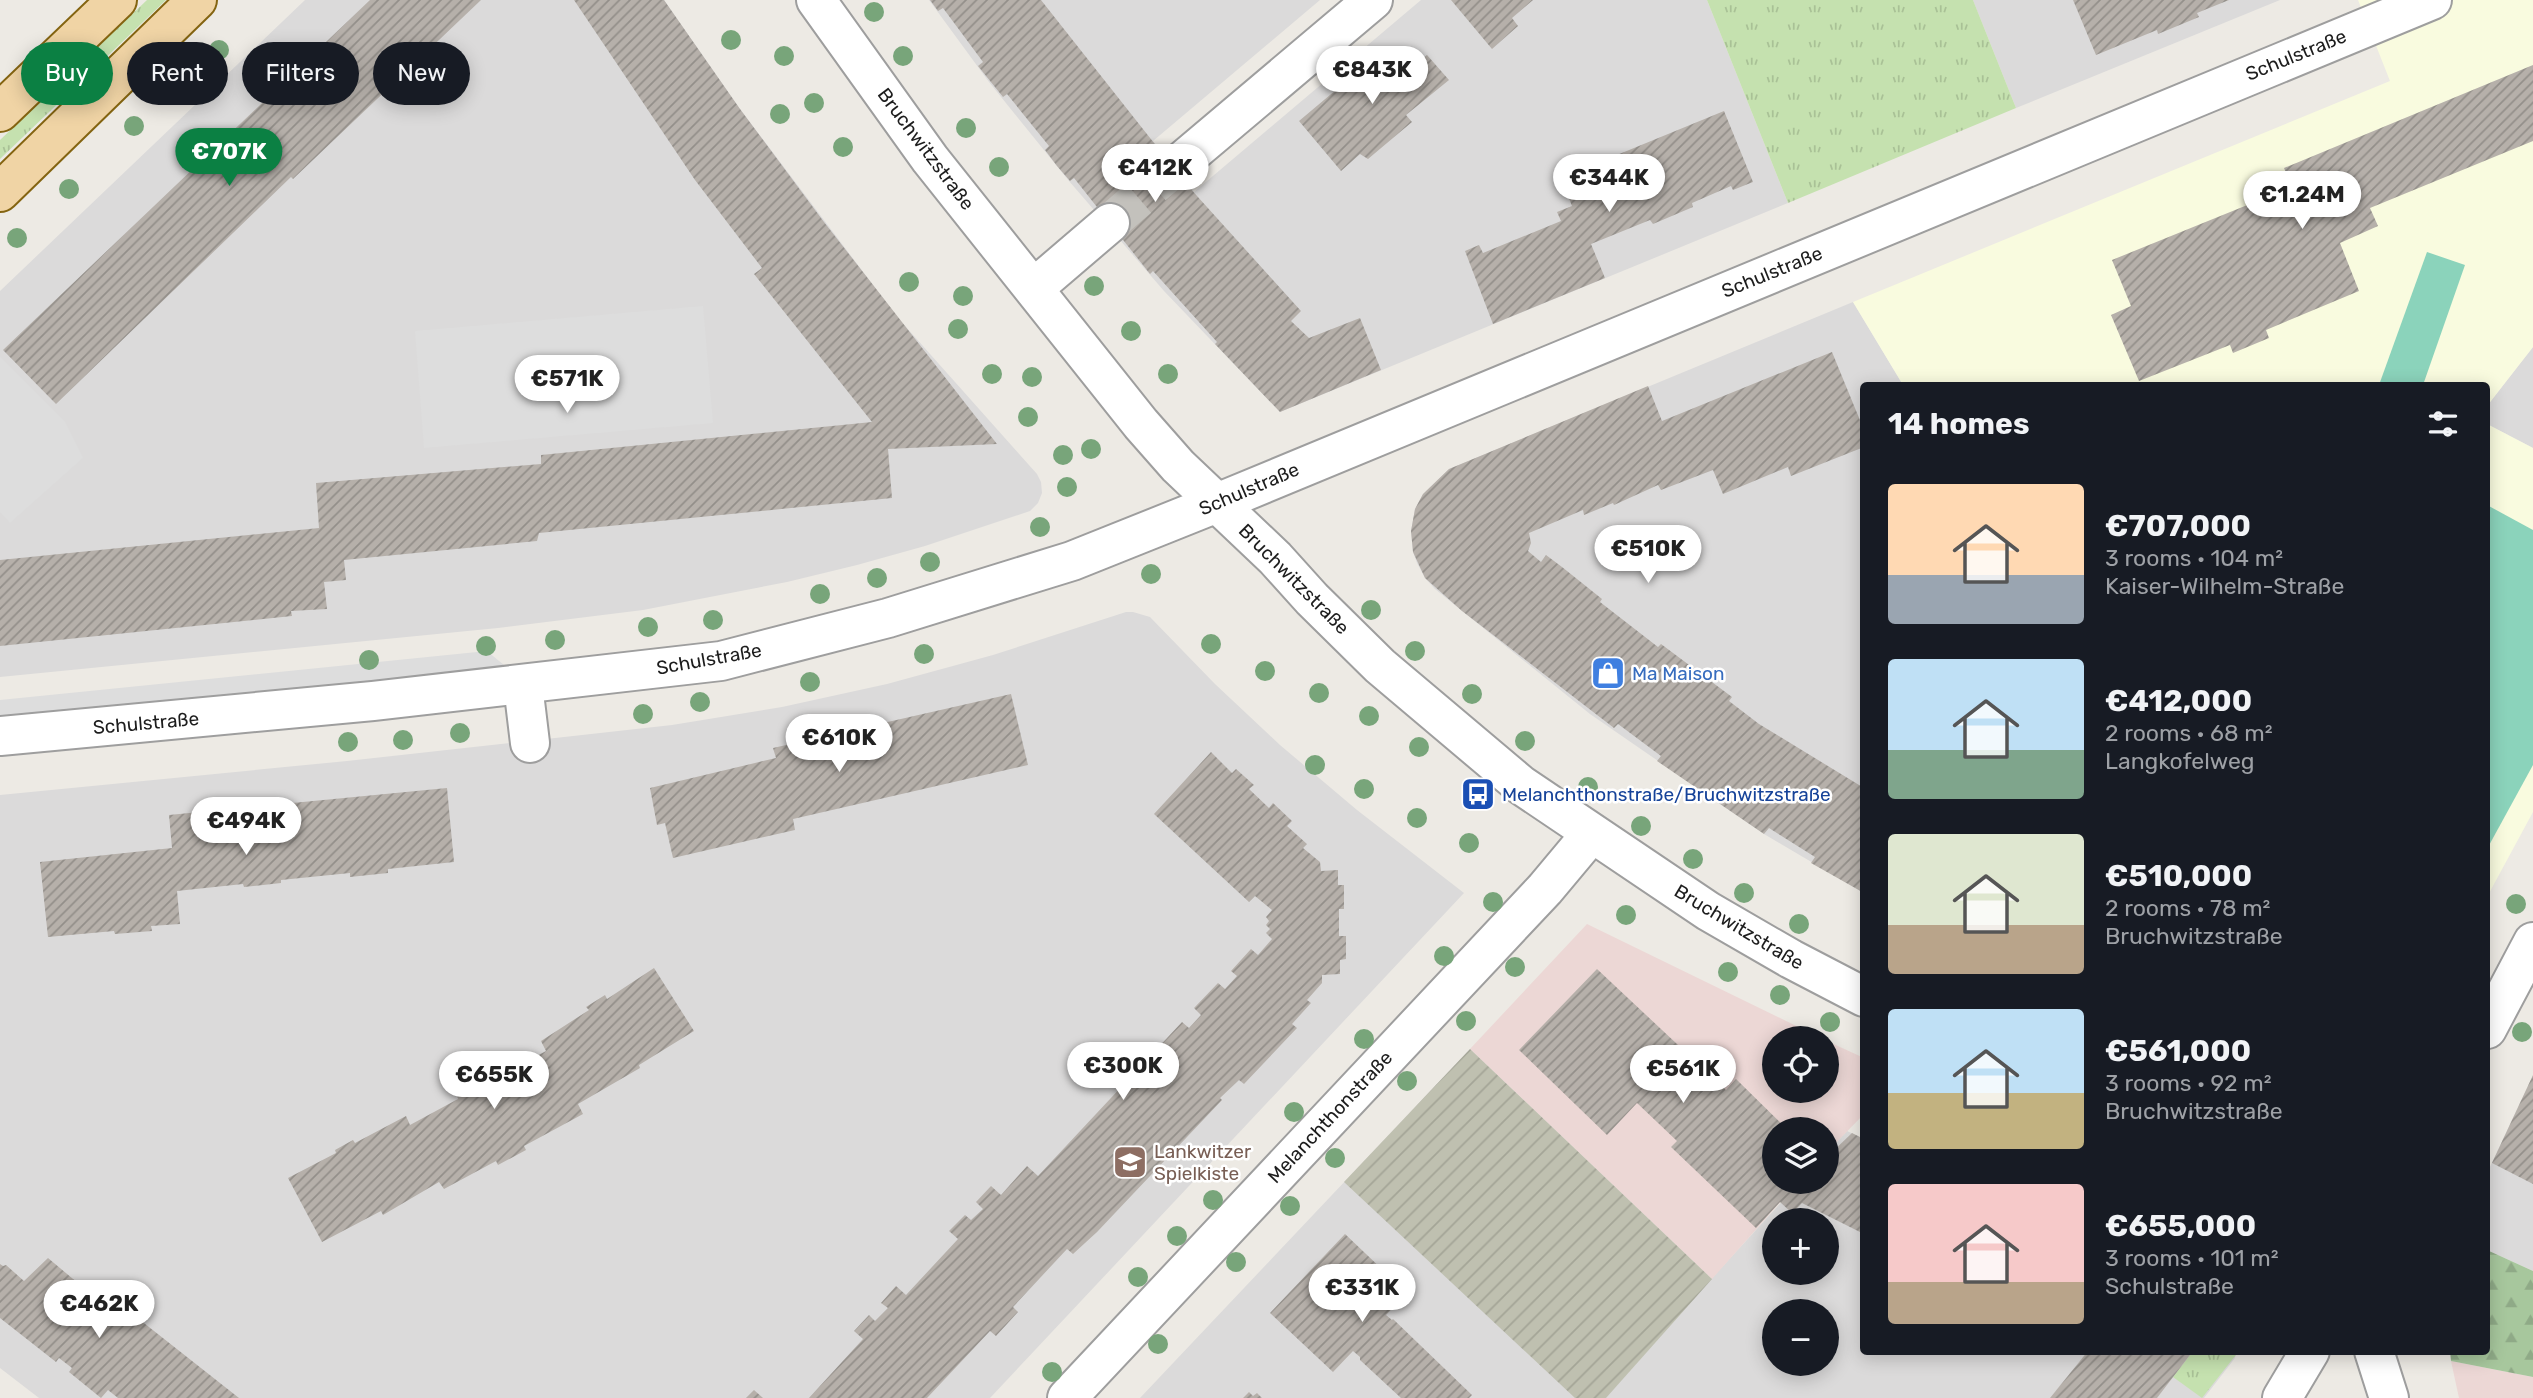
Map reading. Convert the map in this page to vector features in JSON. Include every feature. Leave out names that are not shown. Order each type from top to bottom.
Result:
[{"type":"main road","points":[[0,112],[117,0]]},
{"type":"main road","points":[[0,192],[197,0]]},
{"type":"street","name":"Bruchwitzstraße","points":[[816,0],[930,159],[1141,424],[1178,466],[1275,558],[1380,666],[1521,785],[1591,834],[1708,911],[1860,995]]},
{"type":"street","points":[[1174,168],[1373,0]]},
{"type":"street","name":"Schulstraße","points":[[0,736],[523,685],[721,660],[888,618],[1072,561],[1217,503],[2432,0]]},
{"type":"street","points":[[1034,288],[1111,223]]},
{"type":"street","points":[[523,685],[530,743]]},
{"type":"street","name":"Melanchthonstraße","points":[[1067,1398],[1545,889],[1591,834]]},
{"type":"street","points":[[2490,1023],[2533,943]]},
{"type":"street","points":[[2282,1398],[2308,1355]]},
{"type":"street","points":[[2375,1355],[2389,1398]]},
{"type":"shaded area","points":[[305,0],[664,0],[740,109],[898,318],[1037,474],[1042,493],[1038,503],[1030,511],[925,546],[857,565],[787,582],[643,610],[498,628],[0,677],[0,291],[195,105],[228,105],[228,73],[242,60],[242,105],[359,105],[359,42],[261,42]]},
{"type":"shaded area","points":[[929,0],[1320,0],[1153,141],[1194,192],[1421,0],[1707,0],[1788,203],[1280,412],[1164,291],[1069,181],[989,82]]},
{"type":"shaded area","points":[[1973,0],[2280,0],[2016,108]]},
{"type":"shaded area","points":[[2358,0],[2533,0],[2533,347],[2490,402],[2490,382],[1901,382],[1853,302],[2390,81]]},
{"type":"shaded area","points":[[1853,302],[1901,382],[1860,382],[1860,891],[1764,834],[1590,714],[1435,589],[1417,563],[1411,531],[1415,509],[1423,494],[1449,469]]},
{"type":"shaded area","points":[[703,306],[713,423],[424,448],[415,331]]},
{"type":"shaded area","points":[[2533,347],[2533,448],[2490,426],[2490,402]]},
{"type":"shaded area","points":[[0,357],[65,422],[83,458],[10,523],[0,512]]},
{"type":"shaded area","points":[[2490,426],[2533,448],[2533,812],[2490,891]]},
{"type":"shaded area","points":[[1126,612],[1150,617],[1215,684],[1280,745],[1357,810],[1464,893],[990,1398],[39,1398],[0,1368],[0,795],[347,761],[672,725],[782,707],[887,684],[993,655]]},
{"type":"shaded area","points":[[487,651],[522,680],[0,730],[0,700]]},
{"type":"shaded area","points":[[1587,924],[1796,1026],[1762,1026],[1762,1103],[1839,1103],[1839,1047],[1860,1056],[1860,1118],[1839,1140],[1839,1117],[1762,1117],[1762,1194],[1787,1194],[1775,1208],[1762,1208],[1762,1223],[1712,1279],[1470,1049]]},
{"type":"shaded area","points":[[1470,1049],[1711,1279],[1762,1223],[1762,1285],[1839,1285],[1839,1208],[1776,1208],[1789,1194],[1839,1194],[1839,1140],[1847,1131],[1860,1137],[1860,1355],[2235,1355],[2204,1398],[1140,1398]]},
{"type":"shaded area","points":[[1470,1049],[1712,1279],[1606,1398],[1575,1398],[1344,1182]]},
{"type":"shaded area","points":[[2533,1076],[2533,1271],[2490,1251],[2490,1167]]},
{"type":"shaded area","points":[[2451,1361],[2533,1377],[2533,1398],[2459,1398]]},
{"type":"green space","points":[[147,0],[166,0],[113,51],[113,42],[103,42]]},
{"type":"green space","points":[[1707,0],[1973,0],[2016,108],[1788,203]]},
{"type":"green space","points":[[37,105],[56,105],[0,159],[0,140]]},
{"type":"green space","points":[[2427,252],[2465,265],[2424,382],[2380,382]]},
{"type":"green space","points":[[2490,507],[2533,530],[2533,765],[2490,844]]},
{"type":"green space","points":[[2490,1251],[2533,1271],[2533,1377],[2451,1361],[2450,1355],[2490,1355]]},
{"type":"green space","points":[[2190,1355],[2236,1355],[2202,1398],[2173,1377]]},
{"type":"building","points":[[370,0],[481,0],[437,42],[373,42],[373,103],[293,179],[291,177],[56,404],[3,350],[260,105],[359,105],[359,42],[326,42]]},
{"type":"building","points":[[574,0],[664,0],[824,222],[997,444],[888,449],[892,498],[539,533],[537,541],[344,560],[346,580],[324,582],[327,609],[291,611],[292,616],[0,646],[0,560],[319,528],[316,483],[541,464],[541,455],[872,422],[754,274],[762,268],[695,180]]},
{"type":"building","points":[[930,0],[1041,0],[1188,186],[1301,311],[1291,321],[1309,338],[1360,318],[1381,370],[1280,412],[1215,344],[1217,342],[1153,271],[1150,274],[1074,178],[1070,181],[1057,166],[1045,150],[1049,146],[1007,94],[1003,97],[978,66],[983,62],[943,8],[938,11]]},
{"type":"building","points":[[1451,0],[1533,0],[1512,18],[1518,26],[1492,49]]},
{"type":"building","points":[[2073,0],[2229,0],[2197,13],[2199,17],[2158,34],[2157,30],[2096,55]]},
{"type":"building","points":[[1387,47],[1396,58],[1404,52],[1415,65],[1427,55],[1449,80],[1406,115],[1412,122],[1368,159],[1360,154],[1341,171],[1299,121]]},
{"type":"building","points":[[2533,65],[2533,141],[2370,208],[2378,226],[2340,243],[2359,291],[2266,330],[2269,338],[2233,353],[2230,345],[2139,381],[2111,315],[2131,306],[2112,260],[2292,187],[2284,168]]},
{"type":"building","points":[[1724,111],[1753,182],[1733,190],[1731,186],[1692,203],[1693,207],[1653,224],[1650,220],[1591,244],[1605,278],[1493,324],[1465,251],[1479,245],[1483,253],[1561,221],[1557,212],[1572,206],[1561,178]]},
{"type":"building","points":[[1832,352],[1860,420],[1860,449],[1791,476],[1788,467],[1723,494],[1713,470],[1661,490],[1658,485],[1614,505],[1613,503],[1584,515],[1583,510],[1529,533],[1531,543],[1528,551],[1541,562],[1546,555],[1658,647],[1661,644],[1732,697],[1729,701],[1759,724],[1860,786],[1860,891],[1811,863],[1815,857],[1769,828],[1764,834],[1657,761],[1661,756],[1618,724],[1614,728],[1462,611],[1425,578],[1413,552],[1411,531],[1415,509],[1423,494],[1449,469],[1648,386],[1662,421]]},
{"type":"building","points":[[1011,694],[1028,765],[793,819],[795,830],[673,858],[665,823],[657,825],[650,788],[776,758],[773,748]]},
{"type":"building","points":[[1211,752],[1232,773],[1236,769],[1254,785],[1249,789],[1269,808],[1273,803],[1292,821],[1287,826],[1307,844],[1303,848],[1320,862],[1321,871],[1338,870],[1338,885],[1344,885],[1344,909],[1339,909],[1339,936],[1346,936],[1346,959],[1340,960],[1340,974],[1322,975],[1322,983],[1307,1000],[1311,1003],[1292,1024],[1297,1028],[1244,1084],[1239,1080],[1220,1098],[1222,1100],[1097,1232],[1073,1254],[1067,1249],[1013,1307],[1018,1312],[996,1336],[990,1331],[927,1398],[809,1398],[863,1339],[854,1331],[869,1315],[875,1321],[888,1308],[881,1303],[896,1286],[906,1295],[958,1239],[949,1231],[965,1215],[971,1220],[983,1209],[976,1202],[991,1186],[1001,1195],[1027,1166],[1038,1176],[1182,1022],[1189,1028],[1201,1015],[1194,1008],[1218,983],[1225,989],[1237,976],[1231,971],[1251,949],[1258,955],[1272,939],[1266,933],[1270,929],[1266,925],[1269,921],[1266,917],[1272,910],[1255,896],[1249,902],[1154,814]]},
{"type":"building","points":[[447,788],[454,862],[388,869],[388,873],[350,877],[350,873],[244,887],[243,884],[177,891],[180,924],[151,926],[152,931],[115,934],[114,931],[48,937],[40,862],[172,848],[169,815]]},
{"type":"building","points":[[654,968],[694,1031],[639,1065],[640,1068],[578,1104],[583,1114],[524,1146],[526,1150],[498,1165],[496,1161],[444,1189],[439,1182],[383,1215],[381,1211],[322,1242],[288,1178],[336,1153],[335,1150],[353,1140],[355,1143],[406,1116],[410,1125],[458,1099],[457,1095],[475,1085],[477,1088],[546,1051],[541,1041],[589,1010],[586,1007],[605,995],[607,999]]},
{"type":"building","points":[[1597,969],[1726,1090],[1736,1079],[1775,1117],[1762,1117],[1762,1194],[1839,1194],[1839,1145],[1852,1133],[1860,1137],[1860,1232],[1839,1222],[1839,1208],[1812,1208],[1802,1203],[1797,1208],[1787,1208],[1780,1202],[1774,1208],[1762,1208],[1762,1222],[1756,1228],[1671,1147],[1677,1141],[1637,1103],[1607,1135],[1519,1050]]},
{"type":"building","points":[[2533,1075],[2533,1184],[2492,1163]]},
{"type":"building","points":[[1345,1234],[1407,1293],[1386,1315],[1472,1395],[1469,1398],[1401,1398],[1353,1351],[1333,1372],[1270,1313]]},
{"type":"building","points":[[48,1258],[128,1325],[135,1316],[239,1398],[118,1398],[108,1390],[101,1398],[69,1372],[72,1368],[59,1358],[56,1362],[0,1318],[0,1264],[6,1265],[24,1281]]},
{"type":"building","points":[[2085,1355],[2190,1355],[2157,1398],[2050,1398]]},
{"type":"building","points":[[754,1390],[763,1398],[746,1398]]},
{"type":"building","points":[[1249,1392],[1253,1396],[1257,1393],[1262,1398],[1243,1398]]},
{"type":"tunnel","points":[[1110,223],[1174,168]]},
{"type":"place","name":"Ma Maison","points":[[1608,673]]},
{"type":"place","name":"Melanchthonstraße/Bruchwitzstraße","points":[[1478,794]]},
{"type":"place","name":"Lankwitzer Spielkiste","points":[[1130,1162]]}]
